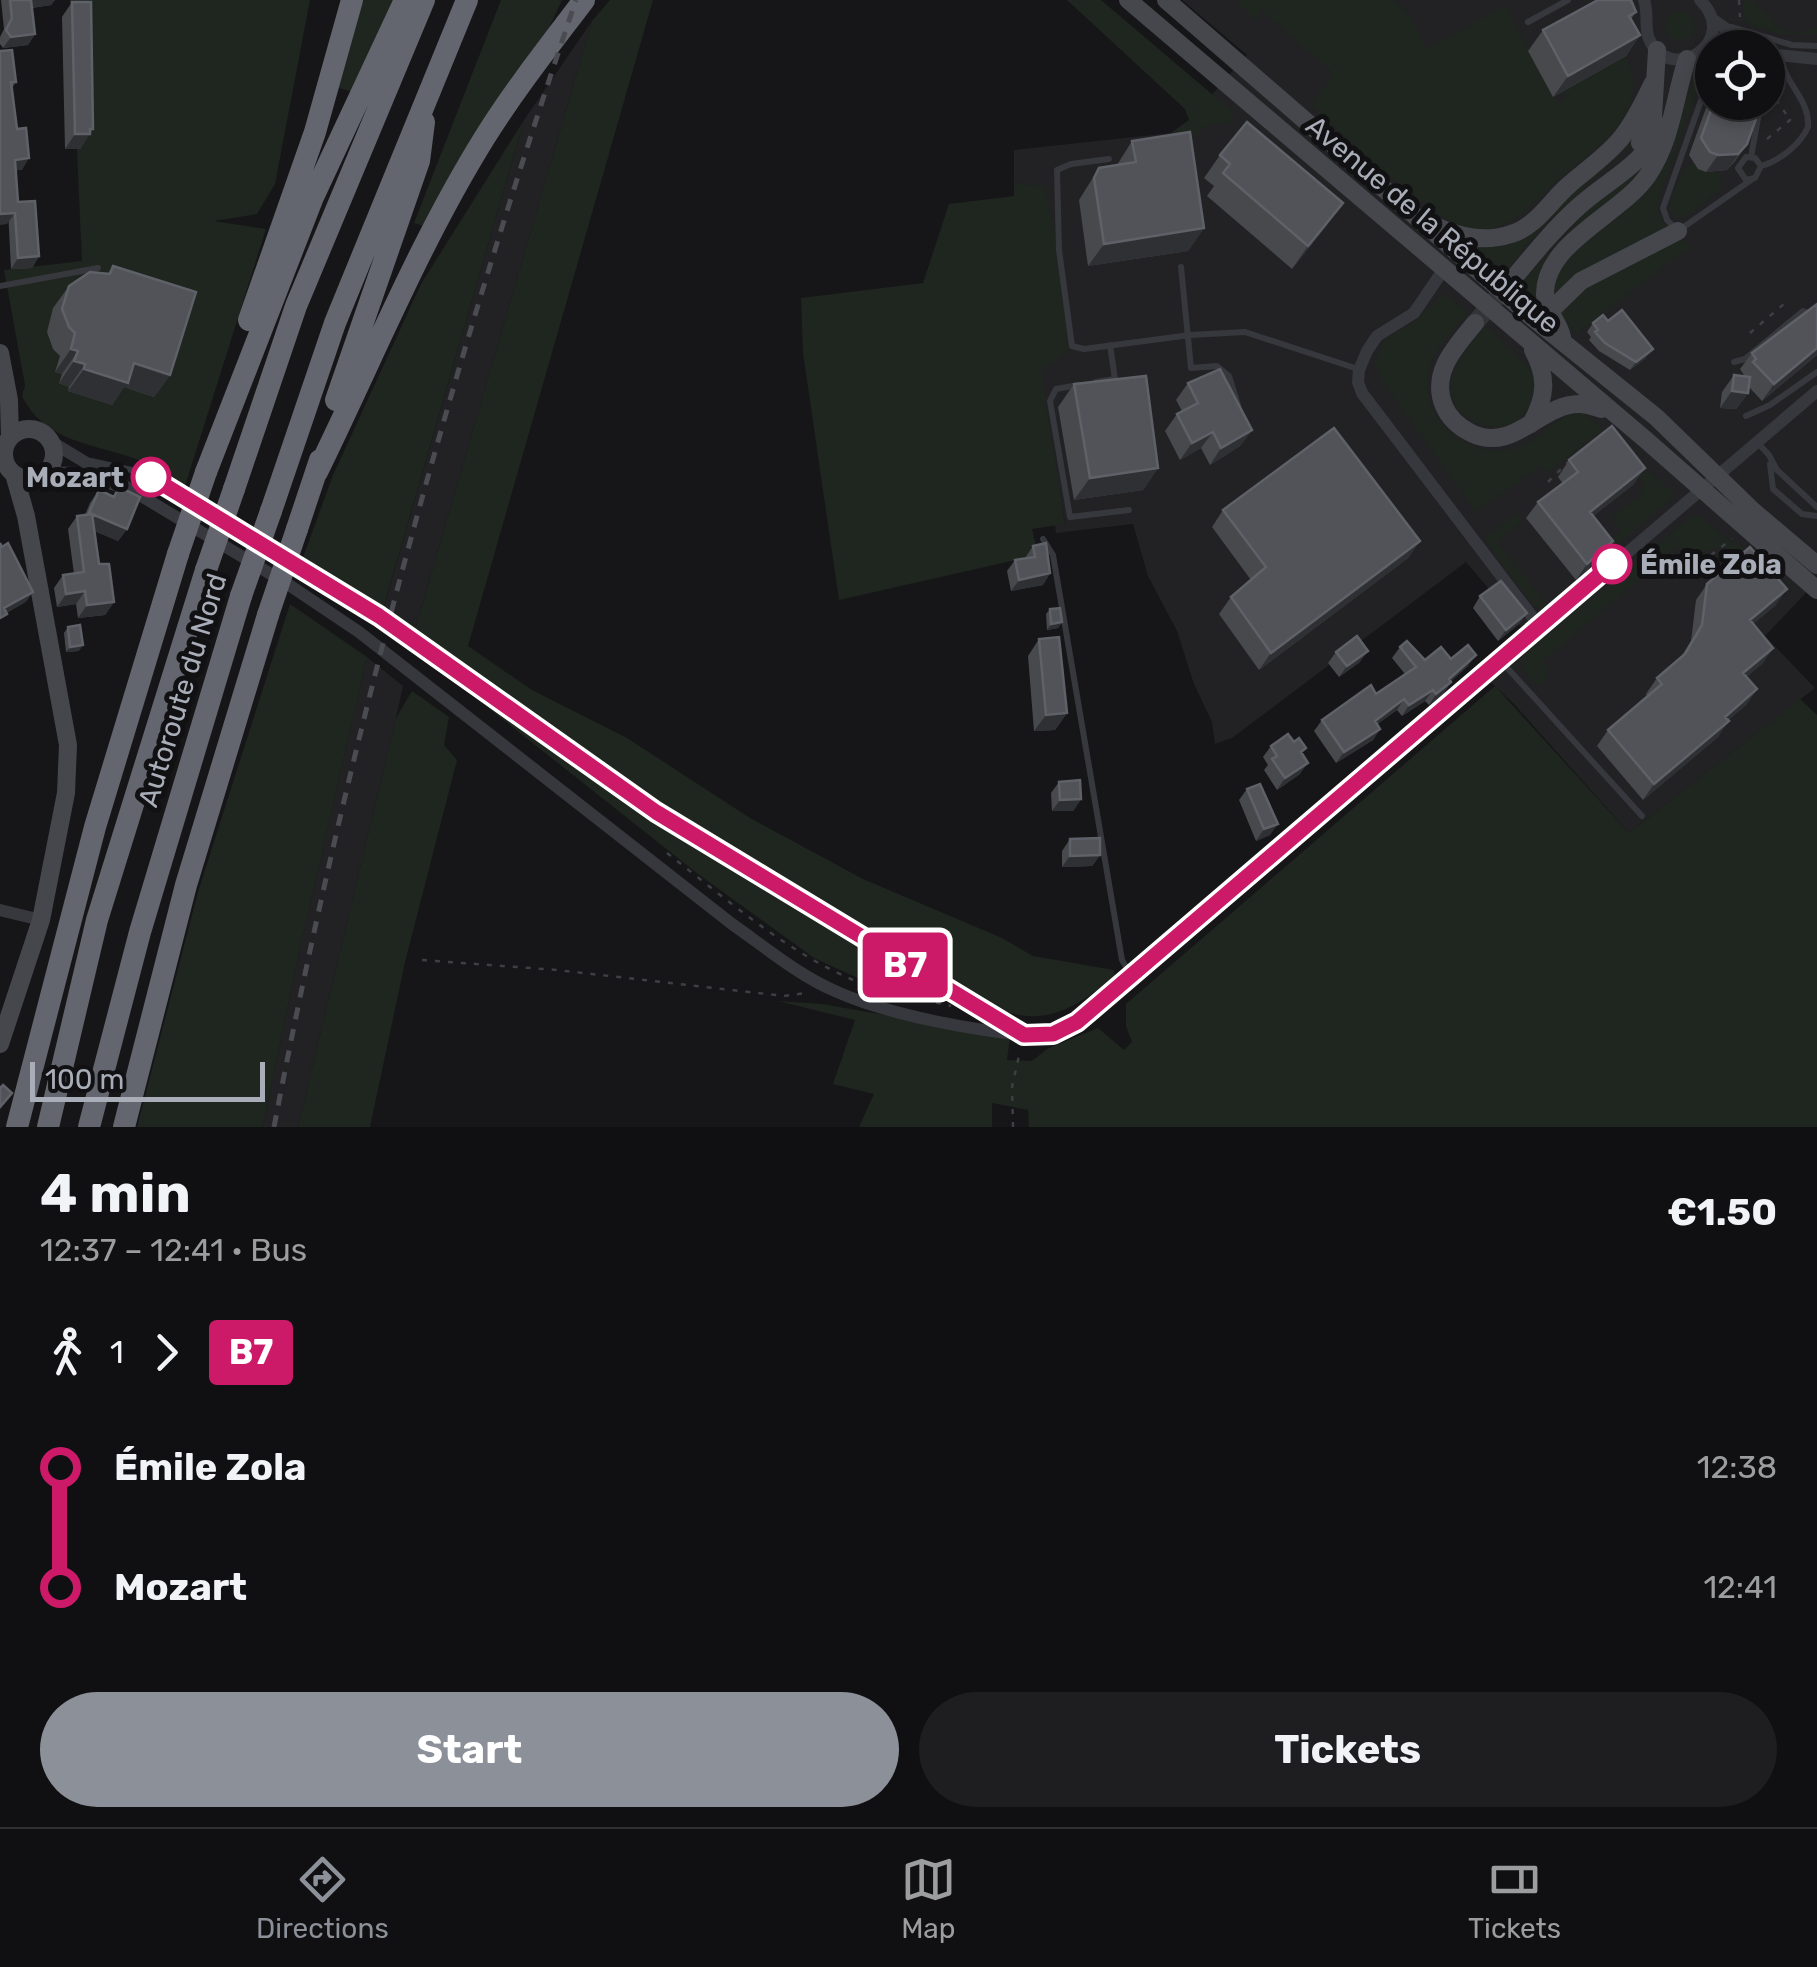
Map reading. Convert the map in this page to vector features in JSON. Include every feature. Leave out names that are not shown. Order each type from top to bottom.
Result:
[{"type":"highway","points":[[206,472],[210,444],[245,329],[315,132],[352,0]]},
{"type":"highway","points":[[17,1127],[95,827],[206,472],[314,197],[406,0]]},
{"type":"highway","name":"Autoroute du Nord","points":[[48,1127],[97,920],[206,570],[296,306],[424,0]]},
{"type":"highway","name":"Autoroute du Nord","points":[[89,1127],[140,932],[240,596],[334,324],[468,0]]},
{"type":"highway","points":[[317,472],[398,296],[470,162],[583,1]]},
{"type":"highway","points":[[124,1127],[186,885],[268,615],[317,472],[331,416],[419,161],[427,94]]},
{"type":"main road","name":"Avenue de la République","points":[[1128,0],[1318,170],[1444,268],[1817,590]]},
{"type":"main road","name":"Avenue de la République","points":[[1166,0],[1534,319],[1664,424],[1817,564]]},
{"type":"main road","points":[[1517,274],[1574,211],[1604,185],[1649,129],[1655,102],[1657,50]]},
{"type":"main road","points":[[1604,185],[1616,181],[1643,156],[1695,64]]},
{"type":"main road","points":[[1428,224],[1468,238],[1497,237],[1520,230],[1615,146],[1653,83]]},
{"type":"main road","points":[[1562,338],[1549,312],[1546,282],[1558,257],[1642,184],[1670,131],[1674,101]]},
{"type":"main road","points":[[1549,312],[1581,281],[1678,231]]},
{"type":"main road","points":[[1475,322],[1445,363],[1440,388],[1447,412],[1466,430],[1484,438],[1502,438],[1558,409],[1577,404],[1612,412]]},
{"type":"main road","points":[[1529,342],[1544,372],[1545,386],[1530,424]]},
{"type":"main road","points":[[0,353],[9,400],[4,457],[26,516],[68,745],[66,793],[41,920],[0,1044]]},
{"type":"main road","points":[[9,400],[31,429],[50,441],[54,457],[42,475],[26,516]]},
{"type":"main road","points":[[5,445],[31,429]]},
{"type":"main road","points":[[8,470],[26,479],[42,475]]},
{"type":"street","points":[[1660,0],[1647,7],[1647,33],[1657,50],[1670,58],[1695,54]]},
{"type":"street","points":[[1709,10],[1733,30]]},
{"type":"street","points":[[1785,56],[1817,59]]},
{"type":"street","points":[[1444,268],[1414,313],[1377,336],[1359,370],[1362,393],[1540,627]]},
{"type":"street","points":[[50,441],[274,575],[359,632],[732,924],[832,990],[898,1013],[1024,1035],[1053,1034],[1065,1029],[1132,976],[1817,391]]},
{"type":"street","points":[[42,475],[78,473],[127,488]]},
{"type":"street","points":[[0,910],[41,920]]},
{"type":"lane","points":[[1528,22],[1568,0]]},
{"type":"lane","points":[[1709,10],[1741,29],[1792,45],[1817,46]]},
{"type":"lane","points":[[1761,166],[1804,136],[1808,122],[1806,105],[1785,76]]},
{"type":"lane","points":[[1695,117],[1663,208],[1667,220],[1678,231],[1759,175],[1761,166]]},
{"type":"lane","points":[[1750,157],[1757,120]]},
{"type":"lane","points":[[1750,157],[1742,160],[1738,168],[1742,177],[1751,180]]},
{"type":"lane","points":[[1750,157],[1761,166]]},
{"type":"lane","points":[[1109,159],[1070,164],[1058,170],[1059,250],[1072,346],[1084,348],[1222,332],[1263,336],[1359,370]]},
{"type":"lane","points":[[1182,266],[1191,368],[1218,366],[1229,376],[1238,406]]},
{"type":"lane","points":[[0,286],[98,268]]},
{"type":"lane","points":[[1734,362],[1745,359],[1802,311],[1817,317]]},
{"type":"lane","points":[[1110,345],[1115,379],[1056,389],[1050,401],[1070,517],[1129,510]]},
{"type":"lane","points":[[1746,416],[1770,405],[1817,372]]},
{"type":"lane","points":[[1757,442],[1777,470],[1817,506]]},
{"type":"lane","points":[[1769,455],[1773,489],[1802,514],[1817,516]]},
{"type":"lane","points":[[87,461],[104,462],[151,477],[379,616],[656,812],[970,1006],[1024,1035]]},
{"type":"lane","points":[[1043,539],[1054,555],[1122,960],[1132,976]]},
{"type":"lane","points":[[1500,660],[1642,816]]},
{"type":"path","points":[[1739,0],[1740,20]]},
{"type":"path","points":[[1785,113],[1790,120]]},
{"type":"path","points":[[1774,160],[1762,143],[1790,120],[1808,122]]},
{"type":"path","points":[[1750,333],[1785,303]]},
{"type":"path","points":[[1548,482],[1570,461]]},
{"type":"path","points":[[1711,555],[1730,541],[1734,532]]},
{"type":"path","points":[[666,852],[784,941],[842,975],[871,987],[950,1006],[964,1014],[970,1006]]},
{"type":"path","points":[[422,960],[556,970],[784,996],[832,990]]},
{"type":"path","points":[[1013,1127],[1012,1087],[1024,1035]]},
{"type":"shaded area","points":[[70,0],[310,0],[275,184],[257,214],[214,221],[266,229],[185,486],[143,461],[57,432],[43,423],[22,396],[25,385],[4,270],[82,261]]},
{"type":"shaded area","points":[[362,0],[395,0],[353,92],[335,87]]},
{"type":"shaded area","points":[[501,0],[562,0],[549,28],[424,226],[414,223]]},
{"type":"shaded area","points":[[610,0],[653,0],[468,646],[532,690],[627,738],[750,818],[863,879],[1002,938],[1033,956],[1114,970],[1115,976],[1096,991],[1061,1011],[1027,1016],[1009,1013],[968,993],[965,996],[659,809],[380,611],[301,563],[333,475],[421,284],[524,120],[384,606],[416,626],[592,21]]},
{"type":"shaded area","points":[[1067,0],[1101,0],[1233,112],[1229,123],[1206,125],[1186,149],[1171,133],[1189,120],[1185,109]]},
{"type":"shaded area","points":[[1182,0],[1817,0],[1817,581],[1765,636],[1815,688],[1629,833],[1514,704],[1483,675],[1529,636],[1466,562],[1232,738],[1215,744],[1212,722],[1194,684],[1177,631],[1148,576],[1133,524],[1056,533],[1055,525],[1065,523],[1039,373],[1044,187],[1014,183],[1014,150],[1171,133],[1182,128],[1247,55]]},
{"type":"shaded area","points":[[1242,0],[1393,0],[1410,15],[1427,49],[1505,5],[1557,103],[1566,98],[1563,91],[1626,56],[1632,95],[1627,112],[1605,140],[1518,217],[1494,228],[1465,228],[1410,193],[1310,105],[1334,74],[1260,9],[1260,23],[1238,4]]},
{"type":"shaded area","points":[[1743,0],[1753,0],[1780,27],[1797,32],[1817,27],[1817,34],[1785,34],[1785,30],[1766,30],[1745,23]]},
{"type":"shaded area","points":[[1680,11],[1691,15],[1695,26],[1691,37],[1680,41],[1669,37],[1665,26],[1669,15]]},
{"type":"shaded area","points":[[592,21],[416,626],[384,607],[524,120]]},
{"type":"shaded area","points":[[1694,76],[1695,97],[1658,200],[1657,210],[1668,229],[1551,301],[1553,281],[1565,256],[1625,212],[1667,163]]},
{"type":"shaded area","points":[[1643,127],[1631,145],[1542,228],[1501,276],[1467,247],[1504,246],[1528,237]]},
{"type":"shaded area","points":[[1650,157],[1641,177],[1579,228],[1539,308],[1516,289],[1587,211]]},
{"type":"shaded area","points":[[1693,163],[1706,172],[1721,173],[1722,188],[1687,216],[1678,218],[1669,206],[1682,171]]},
{"type":"shaded area","points":[[1014,183],[1044,186],[1059,250],[1072,346],[1041,372],[1065,524],[1032,529],[1038,555],[839,600],[803,353],[801,298],[923,283],[949,204],[1014,196]]},
{"type":"shaded area","points":[[1680,239],[1691,246],[1576,334],[1558,311],[1584,286]]},
{"type":"shaded area","points":[[1445,293],[1468,313],[1440,347],[1429,370],[1427,388],[1431,405],[1451,433],[1482,449],[1500,451],[1526,444],[1564,417],[1584,413],[1625,450],[1618,455],[1597,433],[1552,470],[1547,473],[1541,466],[1476,512],[1381,380],[1375,362],[1385,338],[1413,323]]},
{"type":"shaded area","points":[[1485,326],[1534,371],[1532,398],[1522,416],[1507,425],[1489,426],[1472,421],[1458,409],[1451,391],[1457,364]]},
{"type":"shaded area","points":[[1629,454],[1672,491],[1672,498],[1602,557],[1597,551],[1621,531],[1611,518],[1642,494],[1643,482],[1622,460]]},
{"type":"shaded area","points":[[1515,513],[1521,522],[1497,542],[1547,604],[1541,610],[1532,604],[1484,539]]},
{"type":"shaded area","points":[[1693,515],[1733,544],[1736,542],[1788,585],[1771,600],[1723,547],[1688,554],[1679,545],[1542,662],[1549,670],[1548,677],[1538,686],[1521,668],[1522,657]]},
{"type":"shaded area","points":[[290,604],[367,657],[263,1127],[137,1127],[198,892]]},
{"type":"shaded area","points":[[367,657],[403,686],[396,718],[298,1127],[263,1127],[296,966]]},
{"type":"shaded area","points":[[429,657],[652,816],[961,1008],[944,1000],[871,984],[814,958],[698,874],[426,659]]},
{"type":"shaded area","points":[[1495,686],[1629,833],[1800,699],[1817,715],[1817,1127],[1029,1127],[1028,1110],[992,1103],[992,1127],[859,1127],[874,1094],[833,1084],[855,1020],[778,1001],[822,1004],[1010,1037],[1007,1060],[1032,1061],[1047,1049],[1098,1028],[1124,1050],[1132,1042],[1126,1026],[1126,1004]]},
{"type":"shaded area","points":[[412,691],[449,717],[444,745],[457,760],[405,962],[370,1127],[298,1127],[396,718]]},
{"type":"building","points":[[10,0],[31,0],[35,34],[11,37],[6,30],[12,18]]},
{"type":"building","points":[[1598,0],[1631,0],[1636,12],[1629,16],[1640,35],[1568,76],[1543,30]]},
{"type":"building","points":[[72,2],[91,2],[90,134],[75,134]]},
{"type":"building","points":[[12,50],[16,82],[11,82],[17,129],[26,128],[29,158],[15,160],[18,202],[35,201],[39,256],[18,258],[15,213],[0,214],[0,51]]},
{"type":"building","points":[[1708,120],[1756,120],[1747,144],[1738,154],[1710,152],[1701,138]]},
{"type":"building","points":[[1247,122],[1343,203],[1308,246],[1223,173],[1230,164],[1220,155]]},
{"type":"building","points":[[1190,132],[1204,228],[1104,244],[1094,178],[1099,168],[1136,162],[1132,141]]},
{"type":"building","points":[[113,266],[196,292],[170,375],[134,363],[128,383],[84,369],[85,364],[74,361],[78,351],[71,349],[75,333],[62,309],[69,286],[90,272],[110,274]]},
{"type":"building","points":[[1817,304],[1817,348],[1774,384],[1753,362],[1756,359],[1752,353]]},
{"type":"building","points":[[1622,310],[1653,349],[1636,362],[1595,332],[1598,330],[1593,323],[1603,315],[1608,321]]},
{"type":"building","points":[[1220,369],[1252,430],[1221,448],[1213,432],[1192,443],[1177,414],[1198,403],[1188,383]]},
{"type":"building","points":[[1734,375],[1750,377],[1748,393],[1732,391]]},
{"type":"building","points":[[1146,376],[1158,468],[1090,478],[1074,384]]},
{"type":"building","points":[[1612,426],[1645,468],[1590,512],[1613,541],[1587,564],[1538,502],[1578,472],[1569,460]]},
{"type":"building","points":[[1334,428],[1420,541],[1271,653],[1231,597],[1266,567],[1223,510]]},
{"type":"building","points":[[119,487],[140,497],[127,529],[89,513],[99,490],[114,497]]},
{"type":"building","points":[[92,514],[99,564],[109,564],[114,602],[87,605],[85,591],[66,594],[63,575],[84,572],[77,516]]},
{"type":"building","points":[[0,543],[2,547],[8,543],[33,592],[4,608],[7,614],[0,618]]},
{"type":"building","points":[[1046,543],[1050,573],[1019,580],[1015,560],[1035,557],[1033,546]]},
{"type":"building","points":[[1750,547],[1787,589],[1750,620],[1773,648],[1743,673],[1757,689],[1725,717],[1729,721],[1654,784],[1608,730],[1662,684],[1657,678],[1685,654],[1702,625],[1707,584]]},
{"type":"building","points":[[1501,581],[1527,613],[1506,630],[1480,596]]},
{"type":"building","points":[[1060,608],[1062,622],[1051,624],[1050,609]]},
{"type":"building","points":[[80,625],[83,645],[70,647],[68,627]]},
{"type":"building","points":[[1357,636],[1368,651],[1347,666],[1336,652]]},
{"type":"building","points":[[1059,637],[1067,713],[1046,715],[1039,639]]},
{"type":"building","points":[[1407,641],[1425,660],[1441,647],[1451,659],[1468,645],[1476,655],[1436,694],[1433,690],[1409,705],[1404,699],[1375,721],[1380,729],[1344,752],[1322,720],[1371,685],[1376,694],[1416,667],[1400,647]]},
{"type":"building","points":[[1288,734],[1294,742],[1299,738],[1306,748],[1301,752],[1308,763],[1285,778],[1272,759],[1277,756],[1271,746]]},
{"type":"building","points":[[1080,780],[1081,799],[1060,800],[1059,782]]},
{"type":"building","points":[[1260,784],[1278,824],[1264,829],[1247,789]]},
{"type":"building","points":[[1100,838],[1100,855],[1070,856],[1070,839]]},
{"type":"building","points":[[3,1085],[12,1093],[0,1107],[0,1088]]},
{"type":"tunnel","points":[[1475,323],[1517,274]]},
{"type":"railway","points":[[274,1127],[334,842],[406,559],[486,278],[576,0]]},
{"type":"bus line","name":"B7","points":[[151,477],[379,616],[656,812],[970,1006],[1024,1035],[1037,1036],[1060,1032],[1077,1022],[1612,564]]},
{"type":"place","name":"Mozart","points":[[151,477]]},
{"type":"place","name":"Émile Zola","points":[[1612,564]]}]
